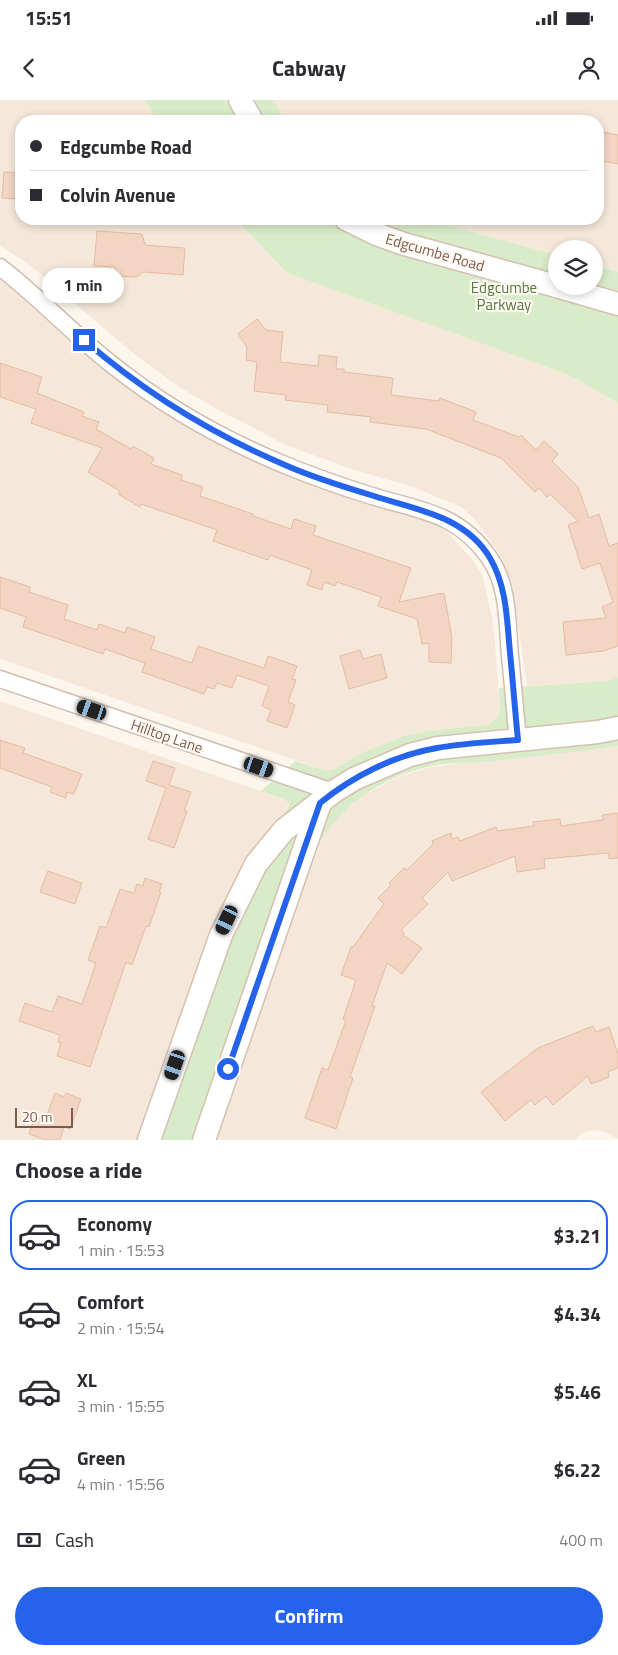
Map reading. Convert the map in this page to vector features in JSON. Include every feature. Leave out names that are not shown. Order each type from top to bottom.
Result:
[{"type":"street","points":[[240,100],[249,115]]},
{"type":"street","name":"Edgcumbe Road","points":[[357,225],[404,244],[548,284]]},
{"type":"street","points":[[0,268],[111,364],[168,404],[222,435],[285,465],[343,487],[443,517],[461,527],[477,541],[490,557],[499,576],[506,601],[518,740]]},
{"type":"street","name":"Edgcumbe Road","points":[[587,295],[618,304]]},
{"type":"street","name":"Hilltop Lane","points":[[0,679],[326,798]]},
{"type":"street","points":[[149,1140],[221,934],[240,892],[256,864],[284,830],[354,779],[410,755],[438,748],[598,732],[618,728]]},
{"type":"street","points":[[204,1140],[326,798]]},
{"type":"shaded area","points":[[0,100],[145,100],[154,115],[15,115],[15,225],[241,225],[287,273],[569,375],[618,403],[618,677],[608,681],[527,686],[512,584],[501,556],[474,518],[459,506],[413,487],[351,469],[286,445],[215,408],[179,387],[133,353],[31,266],[0,245]]},
{"type":"shaded area","points":[[273,100],[618,100],[618,272],[603,268],[603,240],[548,240],[548,253],[447,225],[604,225],[604,115],[282,115]]},
{"type":"shaded area","points":[[0,276],[134,388],[404,513],[434,524],[448,533],[472,559],[482,574],[492,617],[495,643],[500,708],[498,717],[488,725],[426,731],[404,736],[361,753],[336,768],[327,771],[0,659]]},
{"type":"shaded area","points":[[0,701],[284,799],[290,804],[245,864],[228,894],[139,1140],[0,1140]]},
{"type":"shaded area","points":[[618,746],[618,1139],[602,1131],[593,1130],[582,1133],[574,1140],[214,1140],[315,850],[330,825],[342,813],[367,793],[396,778],[427,768]]},
{"type":"green space","points":[[145,100],[273,100],[282,115],[154,115]]},
{"type":"green space","name":"Edgcumbe Parkway","points":[[241,225],[447,225],[548,253],[548,295],[603,295],[603,268],[618,272],[618,403],[569,375],[287,273]]},
{"type":"green space","points":[[618,677],[618,746],[493,761],[443,764],[423,768],[386,782],[369,792],[339,817],[315,850],[214,1140],[139,1140],[207,941],[228,894],[255,848],[290,804],[284,799],[261,791],[295,761],[327,771],[336,768],[361,753],[404,736],[426,731],[488,725],[498,717],[500,712],[499,688],[608,681]]},
{"type":"building","points":[[604,132],[618,135],[618,164],[604,161]]},
{"type":"building","points":[[4,172],[15,173],[15,199],[2,198]]},
{"type":"building","points":[[97,231],[142,234],[145,245],[185,248],[183,275],[143,272],[137,277],[118,276],[115,267],[94,266]]},
{"type":"building","points":[[257,319],[266,330],[283,332],[280,362],[318,366],[319,355],[337,357],[336,369],[344,369],[344,372],[393,378],[391,395],[439,401],[440,398],[476,412],[473,420],[519,437],[521,435],[536,450],[544,441],[558,454],[552,461],[578,487],[589,518],[599,514],[609,546],[618,543],[618,646],[604,651],[566,655],[563,622],[606,618],[602,607],[613,602],[600,563],[582,569],[568,525],[578,521],[550,494],[547,497],[539,488],[535,492],[501,458],[426,429],[370,422],[371,417],[327,412],[328,405],[285,400],[286,395],[254,391],[257,362],[246,360],[247,347],[238,334]]},
{"type":"building","points":[[0,363],[42,377],[37,393],[84,412],[82,416],[99,422],[96,429],[131,449],[133,446],[154,458],[151,464],[182,475],[181,480],[203,487],[200,496],[291,529],[294,519],[316,526],[313,535],[411,568],[399,602],[444,593],[452,638],[451,663],[429,662],[429,643],[422,644],[417,619],[378,606],[381,597],[337,582],[335,586],[324,582],[322,590],[307,585],[312,570],[270,555],[268,560],[213,541],[217,530],[141,504],[140,507],[118,494],[120,491],[88,472],[102,448],[31,423],[36,409],[0,397]]},
{"type":"building","points":[[0,577],[30,587],[29,592],[68,605],[64,619],[97,630],[99,624],[125,633],[127,627],[155,637],[151,649],[192,663],[198,646],[264,668],[268,656],[297,666],[292,679],[296,680],[288,702],[295,705],[287,728],[267,721],[271,710],[262,706],[269,686],[237,675],[232,688],[217,683],[214,689],[207,687],[204,694],[142,672],[145,663],[105,649],[103,654],[23,627],[26,617],[0,608]]},
{"type":"building","points":[[360,650],[363,659],[381,654],[387,678],[349,689],[340,656]]},
{"type":"building","points":[[0,740],[25,748],[23,753],[82,774],[74,794],[67,792],[66,798],[50,792],[52,787],[0,768]]},
{"type":"building","points":[[153,761],[175,768],[169,785],[191,792],[184,811],[187,811],[174,848],[148,839],[166,788],[146,781]]},
{"type":"building","points":[[618,813],[618,858],[609,859],[609,853],[544,859],[545,868],[517,872],[515,856],[452,881],[448,872],[422,898],[428,904],[401,930],[404,933],[403,935],[422,948],[402,974],[387,963],[372,1006],[375,1006],[350,1077],[353,1078],[336,1129],[305,1118],[322,1068],[328,1070],[346,1020],[343,1019],[356,980],[341,975],[351,947],[353,947],[384,904],[378,898],[391,885],[389,883],[404,868],[407,870],[433,844],[432,841],[451,833],[452,839],[458,837],[460,841],[496,827],[497,831],[534,826],[533,822],[560,819],[561,826],[603,820],[602,815]]},
{"type":"building","points":[[48,871],[82,883],[75,904],[40,892]]},
{"type":"building","points":[[145,878],[162,884],[159,892],[161,892],[149,927],[146,926],[132,965],[126,962],[90,1067],[57,1056],[61,1043],[58,1042],[60,1035],[19,1021],[25,1003],[52,1012],[58,996],[82,1004],[96,963],[88,960],[100,926],[106,928],[120,889],[134,893],[137,884],[143,886]]},
{"type":"building","points":[[593,1026],[596,1032],[609,1027],[618,1054],[618,1068],[608,1072],[609,1077],[591,1084],[588,1076],[553,1105],[546,1096],[535,1105],[531,1100],[505,1121],[481,1092],[538,1048]]},
{"type":"building","points":[[55,1093],[64,1097],[66,1093],[81,1099],[70,1129],[64,1127],[60,1140],[45,1140],[29,1134],[35,1116],[45,1120]]},
{"type":"route","points":[[84,340],[111,364],[168,404],[222,435],[285,465],[343,487],[443,517],[461,527],[477,541],[490,557],[499,576],[506,601],[518,740],[438,748],[410,755],[354,779],[320,803],[228,1069]]}]
